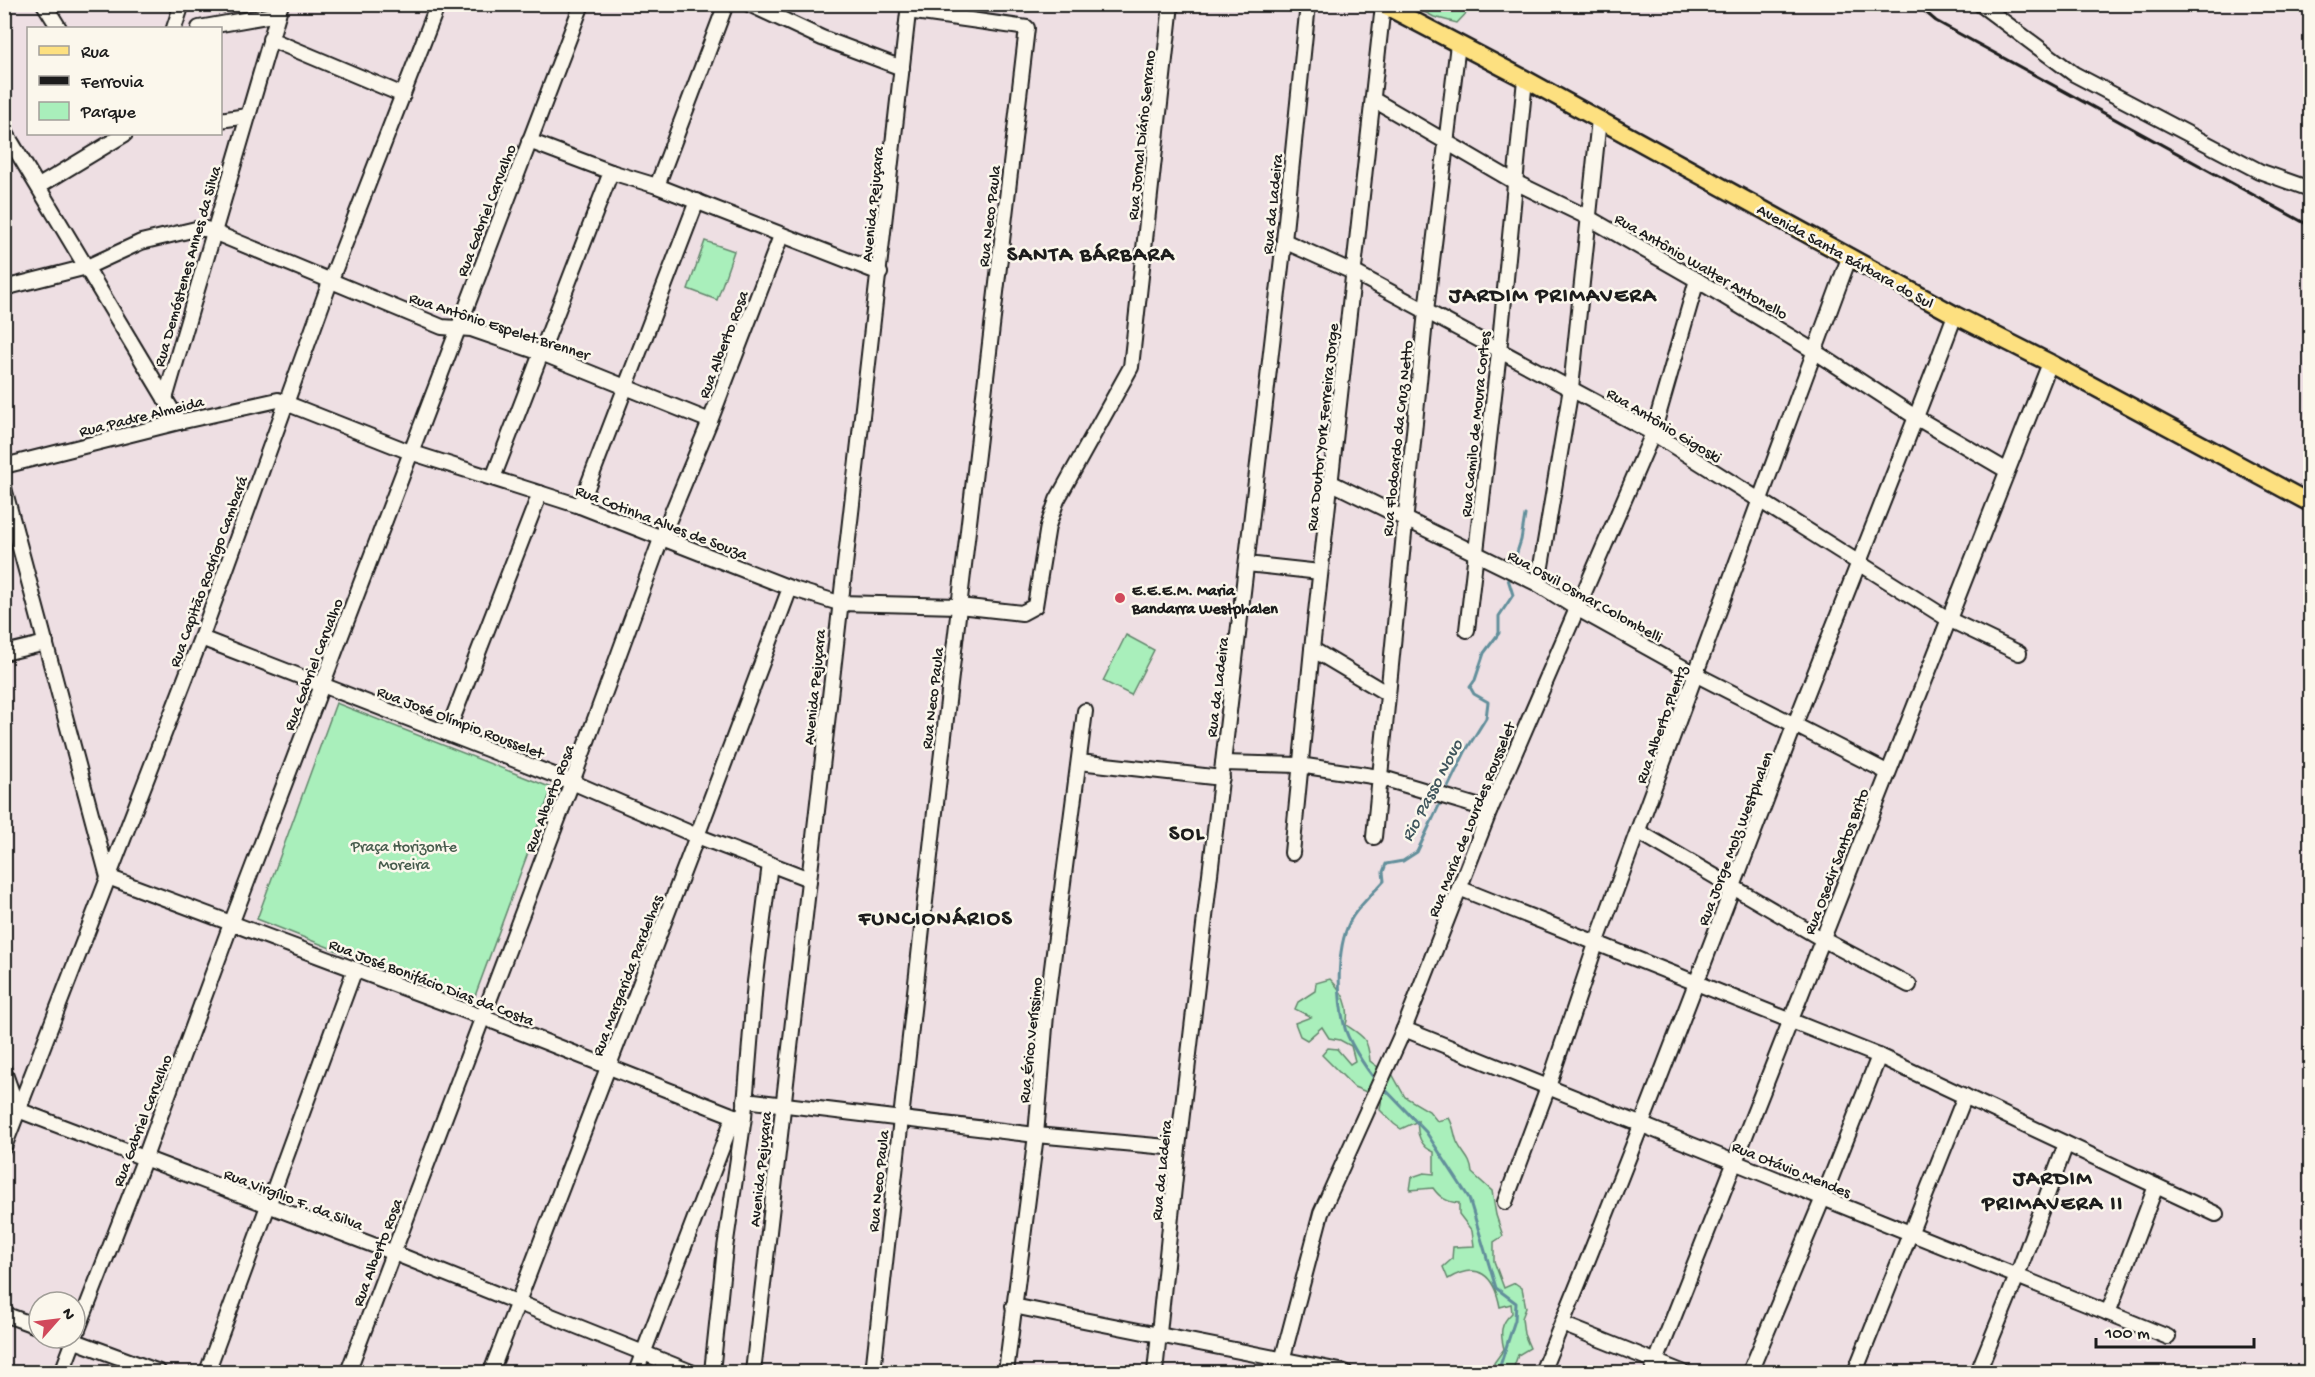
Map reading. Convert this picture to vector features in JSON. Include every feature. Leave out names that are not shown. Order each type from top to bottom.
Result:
[{"type":"main road","name":"Avenida Santa Bárbara do Sul","points":[[1383,5],[1526,79],[1849,258],[2310,503]]},
{"type":"street","points":[[44,4],[58,27]]},
{"type":"street","points":[[174,27],[182,4]]},
{"type":"street","name":"Rua Capitão Rodrigo Cambará","points":[[4,1147],[201,638],[330,282],[438,4]]},
{"type":"street","name":"Rua Gabriel Carvalho","points":[[87,1303],[144,1160],[231,924],[582,4]]},
{"type":"street","points":[[657,186],[726,4]]},
{"type":"street","points":[[749,4],[822,38],[902,68]]},
{"type":"street","name":"Rua Jornal Diário Serrano","points":[[1035,606],[1048,526],[1057,500],[1131,367],[1172,4]]},
{"type":"street","name":"Rua da Ladeira","points":[[1155,1372],[1178,1148],[1284,241],[1308,4]]},
{"type":"street","points":[[1980,4],[2073,74],[2259,171],[2310,189]]},
{"type":"street","name":"Rua Doutor York Ferreira Jorge","points":[[1292,853],[1299,765],[1332,483],[1383,5]]},
{"type":"street","name":"Avenida Pejuçara","points":[[753,1372],[839,603],[880,273],[908,8]]},
{"type":"street","name":"Rua Neco Paula","points":[[873,1372],[1027,28],[908,8]]},
{"type":"street","points":[[203,27],[279,9]]},
{"type":"street","name":"Rua Demóstenes Annes da Silva","points":[[165,399],[279,9]]},
{"type":"street","points":[[270,39],[403,95]]},
{"type":"street","name":"Rua Flodoardo da Cruz Netto","points":[[1374,837],[1386,693],[1425,311],[1458,44]]},
{"type":"street","name":"Rua Camilo de Moura Cortes","points":[[1467,630],[1499,352],[1526,79]]},
{"type":"street","name":"Rua Antônio Walter Antonello","points":[[1374,100],[1515,182],[1588,218],[1697,280],[1814,351],[1917,418],[2006,470]]},
{"type":"street","points":[[222,120],[247,116]]},
{"type":"street","points":[[1538,584],[1571,388],[1599,119]]},
{"type":"street","points":[[4,130],[179,422]]},
{"type":"street","points":[[39,186],[122,135]]},
{"type":"street","points":[[529,141],[697,201],[781,236],[880,273]]},
{"type":"street","points":[[493,478],[611,172]]},
{"type":"street","points":[[580,506],[697,201]]},
{"type":"street","points":[[4,288],[87,267],[141,242],[196,229],[206,229],[213,233]]},
{"type":"street","name":"Rua Antônio Espelet Brenner","points":[[213,233],[442,327],[471,329],[541,353],[626,385],[710,421]]},
{"type":"street","name":"Rua Alberto Rosa","points":[[348,1372],[572,782],[661,539],[710,421],[781,236]]},
{"type":"street","name":"Rua Antônio Gigoski","points":[[1284,241],[1354,273],[1653,433],[1948,620],[2019,653]]},
{"type":"street","name":"Rua Alberto Plentz","points":[[1505,1202],[1548,1087],[1596,944],[1849,258]]},
{"type":"street","name":"Rua Maria de Lourdes Rousselet","points":[[1281,1366],[1321,1213],[1404,1029],[1490,810],[1653,433],[1697,280]]},
{"type":"street","name":"Rua Jorge Molz Westphalen","points":[[1542,1372],[1697,984],[1955,315]]},
{"type":"street","name":"Rua Osedir Santos Brito","points":[[1654,1367],[2050,363]]},
{"type":"street","name":"Rua Padre Almeida","points":[[4,466],[271,400],[286,402]]},
{"type":"street","name":"Rua Cotinha Alves de Souza","points":[[286,402],[410,452],[580,506],[790,588],[839,603],[959,606],[1022,613],[1035,606]]},
{"type":"street","name":"Rua Osvil Osmar Colombelli","points":[[1332,483],[1538,584],[1576,608],[1695,674],[1887,772]]},
{"type":"street","points":[[4,488],[108,877]]},
{"type":"street","points":[[447,733],[540,493]]},
{"type":"street","points":[[1247,564],[1320,572]]},
{"type":"street","name":"Rua Margarida Pardelhas","points":[[491,1372],[698,836],[790,588]]},
{"type":"street","name":"Rua José Olímpio Rousselet","points":[[201,638],[572,782],[698,836],[808,879]]},
{"type":"street","points":[[4,653],[46,644]]},
{"type":"street","points":[[1312,649],[1386,693]]},
{"type":"street","name":"Rua Érico Veríssimo","points":[[1006,1372],[1036,1135],[1046,1015],[1085,711]]},
{"type":"street","points":[[1079,762],[1222,778]]},
{"type":"street","points":[[1223,763],[1299,765],[1379,777],[1490,810]]},
{"type":"street","points":[[1639,831],[1822,939],[1910,985]]},
{"type":"street","points":[[636,1372],[745,1100],[755,982],[770,864]]},
{"type":"street","name":"Rua José Bonifácio Dias da Costa","points":[[108,877],[482,1017],[739,1117]]},
{"type":"street","points":[[1459,888],[1879,1056],[2216,1214]]},
{"type":"street","points":[[207,1372],[355,969]]},
{"type":"street","name":"Rua Otávio Mendes","points":[[1404,1029],[2168,1337]]},
{"type":"street","points":[[1750,1372],[1823,1198],[1879,1056]]},
{"type":"street","points":[[4,1071],[18,1110]]},
{"type":"street","points":[[1856,1372],[1965,1096]]},
{"type":"street","points":[[745,1100],[1036,1135],[1178,1148]]},
{"type":"street","name":"Rua Virgílio F. da Silva","points":[[18,1110],[144,1160],[394,1253],[692,1372]]},
{"type":"street","points":[[712,1372],[739,1117]]},
{"type":"street","points":[[1978,1372],[2017,1276],[2066,1144]]},
{"type":"street","points":[[2108,1313],[2156,1186]]},
{"type":"street","points":[[1013,1306],[1159,1335],[1281,1366],[1345,1372]]},
{"type":"street","points":[[4,1314],[27,1323]]},
{"type":"street","points":[[1562,1324],[1654,1367],[1682,1372]]},
{"type":"street","points":[[87,1344],[159,1372]]},
{"type":"street","name":"Rua Gabriel Carvalho","points":[[62,1372],[69,1350]]},
{"type":"green space","points":[[1411,5],[1474,5],[1457,23],[1434,17]]},
{"type":"green space","points":[[705,241],[734,251],[717,300],[688,289]]},
{"type":"green space","points":[[1126,635],[1154,650],[1131,695],[1103,681]]},
{"type":"green space","name":"Praça Horizonte Moreira","points":[[336,703],[552,788],[472,1004],[257,919]]},
{"type":"green space","points":[[1330,979],[1345,1000],[1346,1025],[1364,1039],[1370,1061],[1382,1070],[1391,1072],[1405,1097],[1429,1111],[1437,1121],[1449,1118],[1457,1142],[1468,1160],[1472,1173],[1492,1191],[1496,1215],[1503,1236],[1494,1242],[1494,1261],[1504,1288],[1515,1283],[1522,1288],[1526,1308],[1522,1318],[1524,1334],[1530,1348],[1518,1355],[1512,1372],[1495,1372],[1494,1363],[1504,1349],[1502,1329],[1512,1313],[1511,1304],[1500,1307],[1494,1287],[1483,1274],[1468,1271],[1448,1279],[1443,1267],[1452,1259],[1453,1247],[1474,1246],[1472,1231],[1459,1214],[1459,1203],[1444,1199],[1433,1188],[1410,1190],[1412,1177],[1424,1173],[1434,1174],[1434,1152],[1420,1140],[1418,1121],[1401,1129],[1380,1110],[1382,1098],[1354,1087],[1322,1055],[1328,1048],[1337,1049],[1350,1064],[1355,1061],[1351,1046],[1340,1040],[1329,1038],[1322,1027],[1307,1040],[1300,1036],[1295,1023],[1311,1017],[1295,1009],[1298,1002],[1315,991],[1316,983]]},
{"type":"waterway","name":"Rio Passo Novo","points":[[1512,568],[1521,540],[1525,515]]},
{"type":"waterway","name":"Rio Passo Novo","points":[[1445,793],[1465,752],[1486,718],[1488,702],[1474,694],[1470,687],[1475,680],[1484,653],[1499,633],[1499,616],[1513,595],[1508,579],[1510,575]]},
{"type":"waterway","name":"Rio Passo Novo","points":[[1376,1080],[1357,1053],[1344,1024],[1339,984],[1343,940],[1353,916],[1384,881],[1383,872],[1386,864],[1403,861],[1417,852],[1442,799]]},
{"type":"waterway","name":"Rio Passo Novo","points":[[1383,1087],[1426,1132],[1469,1198],[1496,1288],[1516,1303],[1515,1320],[1498,1372]]},
{"type":"railway","points":[[1916,4],[1936,21],[2310,226]]},
{"type":"place","name":"E.E.E.M. Maria Bandarra Westphalen","points":[[1120,598]]},
{"type":"district","name":"SANTA BÁRBARA","points":[[1091,252]]},
{"type":"district","name":"JARDIM PRIMAVERA","points":[[1553,293]]},
{"type":"district","name":"SOL","points":[[1187,831]]},
{"type":"district","name":"FUNCIONÁRIOS","points":[[936,916]]},
{"type":"district","name":"JARDIM PRIMAVERA II","points":[[2053,1188]]}]
